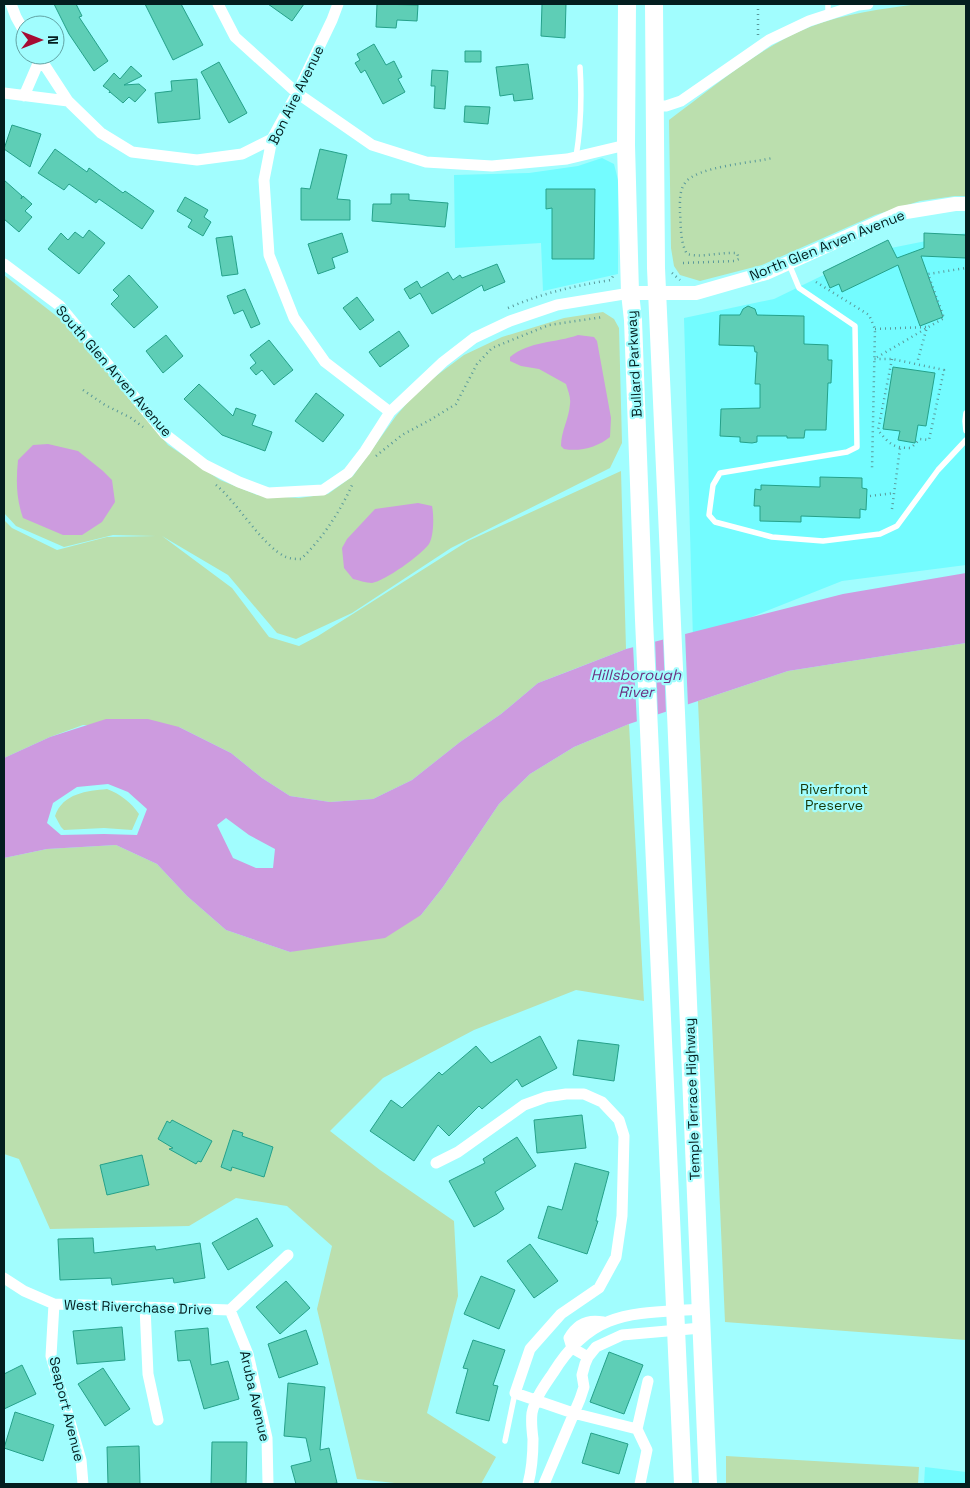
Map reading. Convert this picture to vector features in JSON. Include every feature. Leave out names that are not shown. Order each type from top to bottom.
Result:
[{"type":"main road","name":"Bullard Parkway","points":[[627,4],[626,144],[630,294],[633,320],[649,725]]},
{"type":"main road","name":"Bullard Parkway","points":[[654,4],[657,293],[676,713]]},
{"type":"main road","name":"Temple Terrace Highway","points":[[676,713],[708,1484]]},
{"type":"main road","name":"Temple Terrace Highway","points":[[649,725],[683,1484]]},
{"type":"street","points":[[218,4],[234,37],[297,93],[372,145],[426,162],[492,166],[567,160],[626,144]]},
{"type":"street","name":"Bon Aire Avenue","points":[[338,4],[297,93],[272,139],[264,180],[269,255],[294,318],[325,362],[390,412]]},
{"type":"street","points":[[655,106],[666,106],[680,101],[759,46],[809,21],[828,9],[868,4]]},
{"type":"street","points":[[24,96],[36,65]]},
{"type":"street","points":[[44,65],[68,101],[101,133],[132,152],[197,160],[242,154],[272,139]]},
{"type":"street","points":[[4,93],[68,101]]},
{"type":"street","name":"North Glen Arven Avenue","points":[[630,294],[696,293],[766,272],[900,213],[954,204],[966,204]]},
{"type":"street","name":"South Glen Arven Avenue","points":[[4,264],[60,306],[165,434],[205,465],[246,485],[268,493],[323,490],[348,473],[365,451],[390,412],[443,362],[474,338],[510,321],[557,305],[630,294]]},
{"type":"street","points":[[436,1163],[458,1152],[524,1105],[546,1097],[584,1094],[602,1102],[619,1120],[624,1136],[622,1216],[616,1257],[599,1288],[561,1314],[530,1348],[516,1393],[573,1413],[637,1429]]},
{"type":"street","name":"West Riverchase Drive","points":[[4,1278],[24,1291],[54,1304],[230,1310],[288,1255]]},
{"type":"street","name":"Seaport Avenue","points":[[54,1304],[51,1356],[81,1460],[83,1484]]},
{"type":"street","points":[[145,1307],[148,1374],[158,1420]]},
{"type":"street","points":[[528,1484],[533,1466],[532,1415],[535,1401],[558,1364],[572,1348],[598,1325],[632,1314],[701,1309]]},
{"type":"street","name":"Aruba Avenue","points":[[230,1310],[248,1354],[267,1438],[268,1484]]},
{"type":"street","points":[[544,1484],[584,1387],[582,1375],[588,1357],[596,1347],[622,1335],[701,1328]]},
{"type":"street","points":[[572,1348],[588,1357]]},
{"type":"street","points":[[640,1484],[647,1450],[637,1429],[648,1381]]},
{"type":"lane","points":[[576,157],[581,125],[582,89],[580,67]]},
{"type":"lane","points":[[788,263],[798,288],[855,326],[858,447],[847,452],[720,473],[713,485],[709,515],[715,522],[772,537],[822,541],[880,534],[897,526],[938,470],[966,440]]},
{"type":"lane","points":[[966,413],[966,431]]},
{"type":"lane","points":[[505,1441],[516,1393]]},
{"type":"path","points":[[758,4],[759,46]]},
{"type":"path","points":[[683,263],[734,261],[739,258],[736,253],[724,252],[687,254],[683,247],[680,218],[680,194],[685,182],[695,175],[744,162],[772,158]]},
{"type":"path","points":[[507,309],[536,296],[611,280],[616,265]]},
{"type":"path","points":[[873,430],[878,430],[891,445],[900,448],[911,448],[920,439],[930,440],[944,370],[917,363],[874,358],[944,318],[928,274],[966,268]]},
{"type":"path","points":[[373,460],[402,435],[456,404],[477,364],[492,348],[549,325],[603,317]]},
{"type":"path","points":[[875,329],[927,327]]},
{"type":"path","points":[[917,363],[927,327]]},
{"type":"path","points":[[878,430],[892,359]]},
{"type":"path","points":[[83,390],[105,406],[131,418],[146,430]]},
{"type":"path","points":[[892,509],[900,448]]},
{"type":"path","points":[[212,481],[240,509],[271,546],[288,558],[301,559],[313,548],[345,501],[353,483]]},
{"type":"path","points":[[870,496],[894,493]]},
{"type":"shaded area","points":[[602,158],[614,164],[618,180],[618,274],[543,291],[541,243],[455,248],[454,175],[529,173],[578,166]]},
{"type":"shaded area","points":[[966,233],[966,565],[842,581],[693,640],[684,318],[774,299],[871,252]]},
{"type":"shaded area","points":[[925,1467],[966,1472],[966,1484],[924,1484]]},
{"type":"green space","points":[[919,4],[966,4],[966,196],[920,201],[875,215],[762,265],[700,281],[680,275],[674,266],[671,248],[669,120],[755,56],[792,35],[823,22],[850,15]]},
{"type":"green space","points":[[4,275],[59,318],[92,352],[168,445],[220,480],[257,495],[299,498],[328,494],[353,476],[396,416],[420,388],[464,355],[502,337],[564,318],[603,312],[614,319],[619,328],[622,443],[610,468],[451,548],[352,613],[296,639],[277,633],[228,575],[162,536],[232,588],[269,637],[299,646],[318,636],[468,541],[621,471],[626,649],[538,683],[501,714],[460,742],[412,780],[373,799],[330,802],[290,796],[262,778],[231,753],[179,727],[83,725],[50,737],[4,758],[4,520],[12,528],[57,550],[107,537],[156,536],[113,535],[64,547],[16,526],[4,513]]},
{"type":"green space","name":"Riverfront Preserve","points":[[966,643],[966,1340],[725,1322],[698,701],[788,671]]},
{"type":"green space","points":[[629,724],[644,1001],[576,990],[474,1030],[383,1078],[330,1131],[380,1170],[454,1221],[458,1296],[427,1413],[496,1457],[481,1484],[404,1484],[357,1479],[317,1309],[332,1246],[287,1206],[236,1198],[189,1226],[50,1229],[19,1159],[4,1154],[4,858],[47,849],[116,845],[157,864],[187,896],[226,930],[290,952],[421,915],[443,887],[499,804],[530,774],[574,747]]},
{"type":"green space","points":[[107,789],[125,799],[139,814],[132,830],[104,828],[64,830],[61,827],[55,816],[64,802],[84,792]]},
{"type":"green space","points":[[726,1456],[919,1467],[918,1484],[726,1484]]},
{"type":"water","points":[[578,335],[594,337],[597,341],[611,418],[610,437],[600,444],[588,448],[570,450],[564,449],[561,446],[570,404],[570,396],[566,384],[539,369],[521,366],[510,361],[510,357],[534,345]]},
{"type":"water","points":[[48,444],[78,451],[112,480],[115,502],[102,522],[82,535],[63,535],[23,518],[17,489],[18,460],[33,445]]},
{"type":"water","points":[[418,503],[432,506],[432,536],[425,549],[402,567],[378,581],[370,583],[353,579],[344,568],[342,548],[347,539],[375,509]]},
{"type":"water","name":"Hillsborough River","points":[[966,573],[966,643],[788,671],[629,724],[574,747],[530,774],[499,804],[443,887],[421,915],[385,938],[290,952],[226,930],[187,896],[157,864],[116,845],[47,849],[4,858],[4,758],[50,737],[106,719],[148,719],[179,727],[231,753],[262,778],[290,796],[330,802],[373,799],[412,780],[460,742],[501,714],[538,683],[626,649],[843,594]],"holes":[[[108,784],[128,792],[147,809],[137,835],[61,835],[47,823],[53,803],[77,787]],[[226,818],[249,835],[275,849],[273,868],[256,868],[233,858],[217,825]]]},
{"type":"pier","points":[[685,632],[688,707],[666,714],[663,637]]},
{"type":"pier","points":[[655,639],[658,717],[637,724],[633,645]]},
{"type":"building","points":[[54,4],[76,4],[82,16],[79,17],[108,61],[94,71],[69,34],[65,26],[65,15],[60,15]]},
{"type":"building","points":[[145,4],[181,4],[203,45],[173,60]]},
{"type":"building","points":[[268,4],[304,4],[292,21]]},
{"type":"building","points":[[377,4],[418,5],[417,21],[397,20],[396,28],[376,27]]},
{"type":"building","points":[[542,4],[566,4],[565,38],[541,36]]},
{"type":"building","points":[[374,44],[386,65],[394,61],[402,77],[398,79],[405,92],[383,104],[365,70],[361,73],[355,63],[360,60],[357,54]]},
{"type":"building","points":[[465,51],[481,51],[481,62],[465,62]]},
{"type":"building","points":[[219,62],[247,113],[229,123],[201,72]]},
{"type":"building","points":[[528,64],[533,99],[514,101],[513,94],[500,96],[496,67]]},
{"type":"building","points":[[131,66],[142,76],[124,85],[139,84],[146,90],[135,102],[129,97],[123,103],[103,86],[114,73],[120,79]]},
{"type":"building","points":[[432,70],[448,71],[445,109],[434,108],[435,86],[431,86]]},
{"type":"building","points":[[197,79],[200,119],[158,123],[155,93],[172,91],[171,81]]},
{"type":"building","points":[[465,106],[490,107],[488,124],[464,122]]},
{"type":"building","points":[[12,125],[41,134],[30,167],[4,149]]},
{"type":"building","points":[[55,149],[87,172],[89,168],[123,193],[125,191],[154,211],[142,229],[99,199],[96,203],[69,184],[64,190],[38,173]]},
{"type":"building","points":[[320,149],[347,155],[337,199],[350,200],[350,220],[301,220],[301,188],[310,189]]},
{"type":"building","points":[[4,180],[22,196],[21,199],[23,196],[32,204],[25,211],[32,217],[19,232],[4,219]]},
{"type":"building","points":[[546,189],[595,189],[594,259],[552,259],[552,208],[546,209]]},
{"type":"building","points":[[391,194],[409,194],[409,200],[448,203],[445,227],[372,221],[373,204],[391,204]]},
{"type":"building","points":[[185,197],[208,210],[204,217],[211,222],[203,236],[188,227],[192,220],[177,211]]},
{"type":"building","points":[[89,230],[105,243],[79,274],[48,249],[61,233],[68,240],[75,232],[83,238]]},
{"type":"building","points":[[342,233],[348,252],[332,258],[335,268],[318,274],[308,244]]},
{"type":"building","points":[[924,233],[966,235],[966,258],[921,256],[943,317],[920,326],[898,265],[842,292],[839,284],[830,288],[823,272],[888,240],[897,258],[924,248]]},
{"type":"building","points":[[232,236],[238,274],[222,276],[216,238]]},
{"type":"building","points":[[497,264],[505,282],[484,291],[482,285],[432,314],[420,293],[410,299],[404,289],[417,281],[421,288],[448,272],[453,280],[460,275],[462,278]]},
{"type":"building","points":[[129,275],[158,307],[134,328],[111,304],[119,296],[113,290]]},
{"type":"building","points":[[245,289],[260,324],[251,328],[243,310],[234,314],[227,296]]},
{"type":"building","points":[[357,297],[374,320],[360,330],[343,308]]},
{"type":"building","points":[[748,306],[755,309],[757,315],[804,316],[804,344],[828,345],[828,360],[832,360],[831,383],[828,383],[826,430],[805,430],[804,438],[757,436],[757,442],[752,443],[740,442],[740,437],[720,436],[721,409],[760,408],[760,384],[755,384],[757,352],[755,352],[754,346],[719,345],[720,315],[740,315],[743,309]]},
{"type":"building","points":[[399,331],[409,346],[380,367],[369,352]]},
{"type":"building","points":[[166,335],[183,356],[163,373],[146,351]]},
{"type":"building","points":[[269,340],[293,370],[274,385],[262,370],[256,375],[250,368],[256,363],[250,355]]},
{"type":"building","points":[[893,367],[935,373],[926,426],[918,425],[915,443],[898,440],[900,431],[883,429]]},
{"type":"building","points":[[199,384],[233,416],[236,408],[256,415],[252,425],[272,432],[265,451],[222,435],[184,399]]},
{"type":"building","points":[[316,393],[344,415],[323,442],[295,421]]},
{"type":"building","points":[[820,477],[862,478],[862,488],[867,489],[866,510],[860,509],[860,518],[801,516],[801,522],[760,521],[760,506],[754,506],[755,489],[761,490],[761,485],[820,487]]},
{"type":"building","points":[[540,1036],[557,1068],[522,1087],[517,1079],[482,1109],[479,1106],[449,1136],[438,1125],[414,1161],[370,1131],[391,1100],[402,1108],[439,1072],[442,1075],[476,1046],[491,1063]]},
{"type":"building","points":[[578,1040],[619,1045],[614,1081],[573,1075]]},
{"type":"building","points":[[582,1115],[586,1148],[537,1153],[534,1120]]},
{"type":"building","points":[[172,1120],[212,1141],[201,1162],[198,1161],[196,1164],[169,1149],[173,1148],[158,1139],[167,1121],[170,1123]]},
{"type":"building","points":[[233,1130],[243,1133],[242,1136],[273,1147],[264,1177],[232,1167],[231,1171],[221,1167]]},
{"type":"building","points":[[517,1137],[536,1166],[495,1192],[504,1209],[474,1227],[449,1181],[485,1163],[483,1159]]},
{"type":"building","points":[[142,1155],[149,1185],[107,1195],[100,1165]]},
{"type":"building","points":[[575,1163],[609,1172],[596,1221],[598,1221],[587,1254],[538,1238],[548,1206],[562,1210]]},
{"type":"building","points":[[257,1218],[273,1246],[228,1270],[212,1243]]},
{"type":"building","points":[[93,1238],[94,1253],[155,1246],[156,1250],[200,1243],[205,1278],[174,1283],[173,1278],[112,1285],[111,1278],[60,1280],[58,1239]]},
{"type":"building","points":[[530,1244],[558,1281],[534,1298],[507,1261]]},
{"type":"building","points":[[481,1276],[515,1290],[499,1329],[464,1314]]},
{"type":"building","points":[[286,1281],[310,1308],[280,1334],[256,1307]]},
{"type":"building","points":[[122,1327],[125,1360],[77,1364],[73,1331]]},
{"type":"building","points":[[208,1328],[211,1365],[228,1361],[239,1399],[204,1409],[190,1360],[178,1361],[175,1331]]},
{"type":"building","points":[[306,1330],[318,1364],[279,1378],[268,1344]]},
{"type":"building","points":[[473,1340],[505,1350],[493,1385],[498,1386],[489,1421],[456,1413],[468,1369],[463,1368]]},
{"type":"building","points":[[609,1352],[643,1365],[624,1414],[590,1402]]},
{"type":"building","points":[[22,1365],[36,1394],[4,1409],[4,1374]]},
{"type":"building","points":[[103,1368],[130,1409],[105,1426],[78,1384]]},
{"type":"building","points":[[288,1383],[325,1387],[320,1450],[329,1448],[337,1483],[296,1484],[291,1466],[311,1461],[306,1438],[284,1436]]},
{"type":"building","points":[[15,1412],[54,1425],[43,1461],[4,1448]]},
{"type":"building","points":[[591,1433],[628,1444],[619,1474],[582,1463]]},
{"type":"building","points":[[212,1442],[247,1442],[246,1484],[211,1484]]},
{"type":"building","points":[[139,1446],[140,1484],[108,1484],[107,1447]]}]
